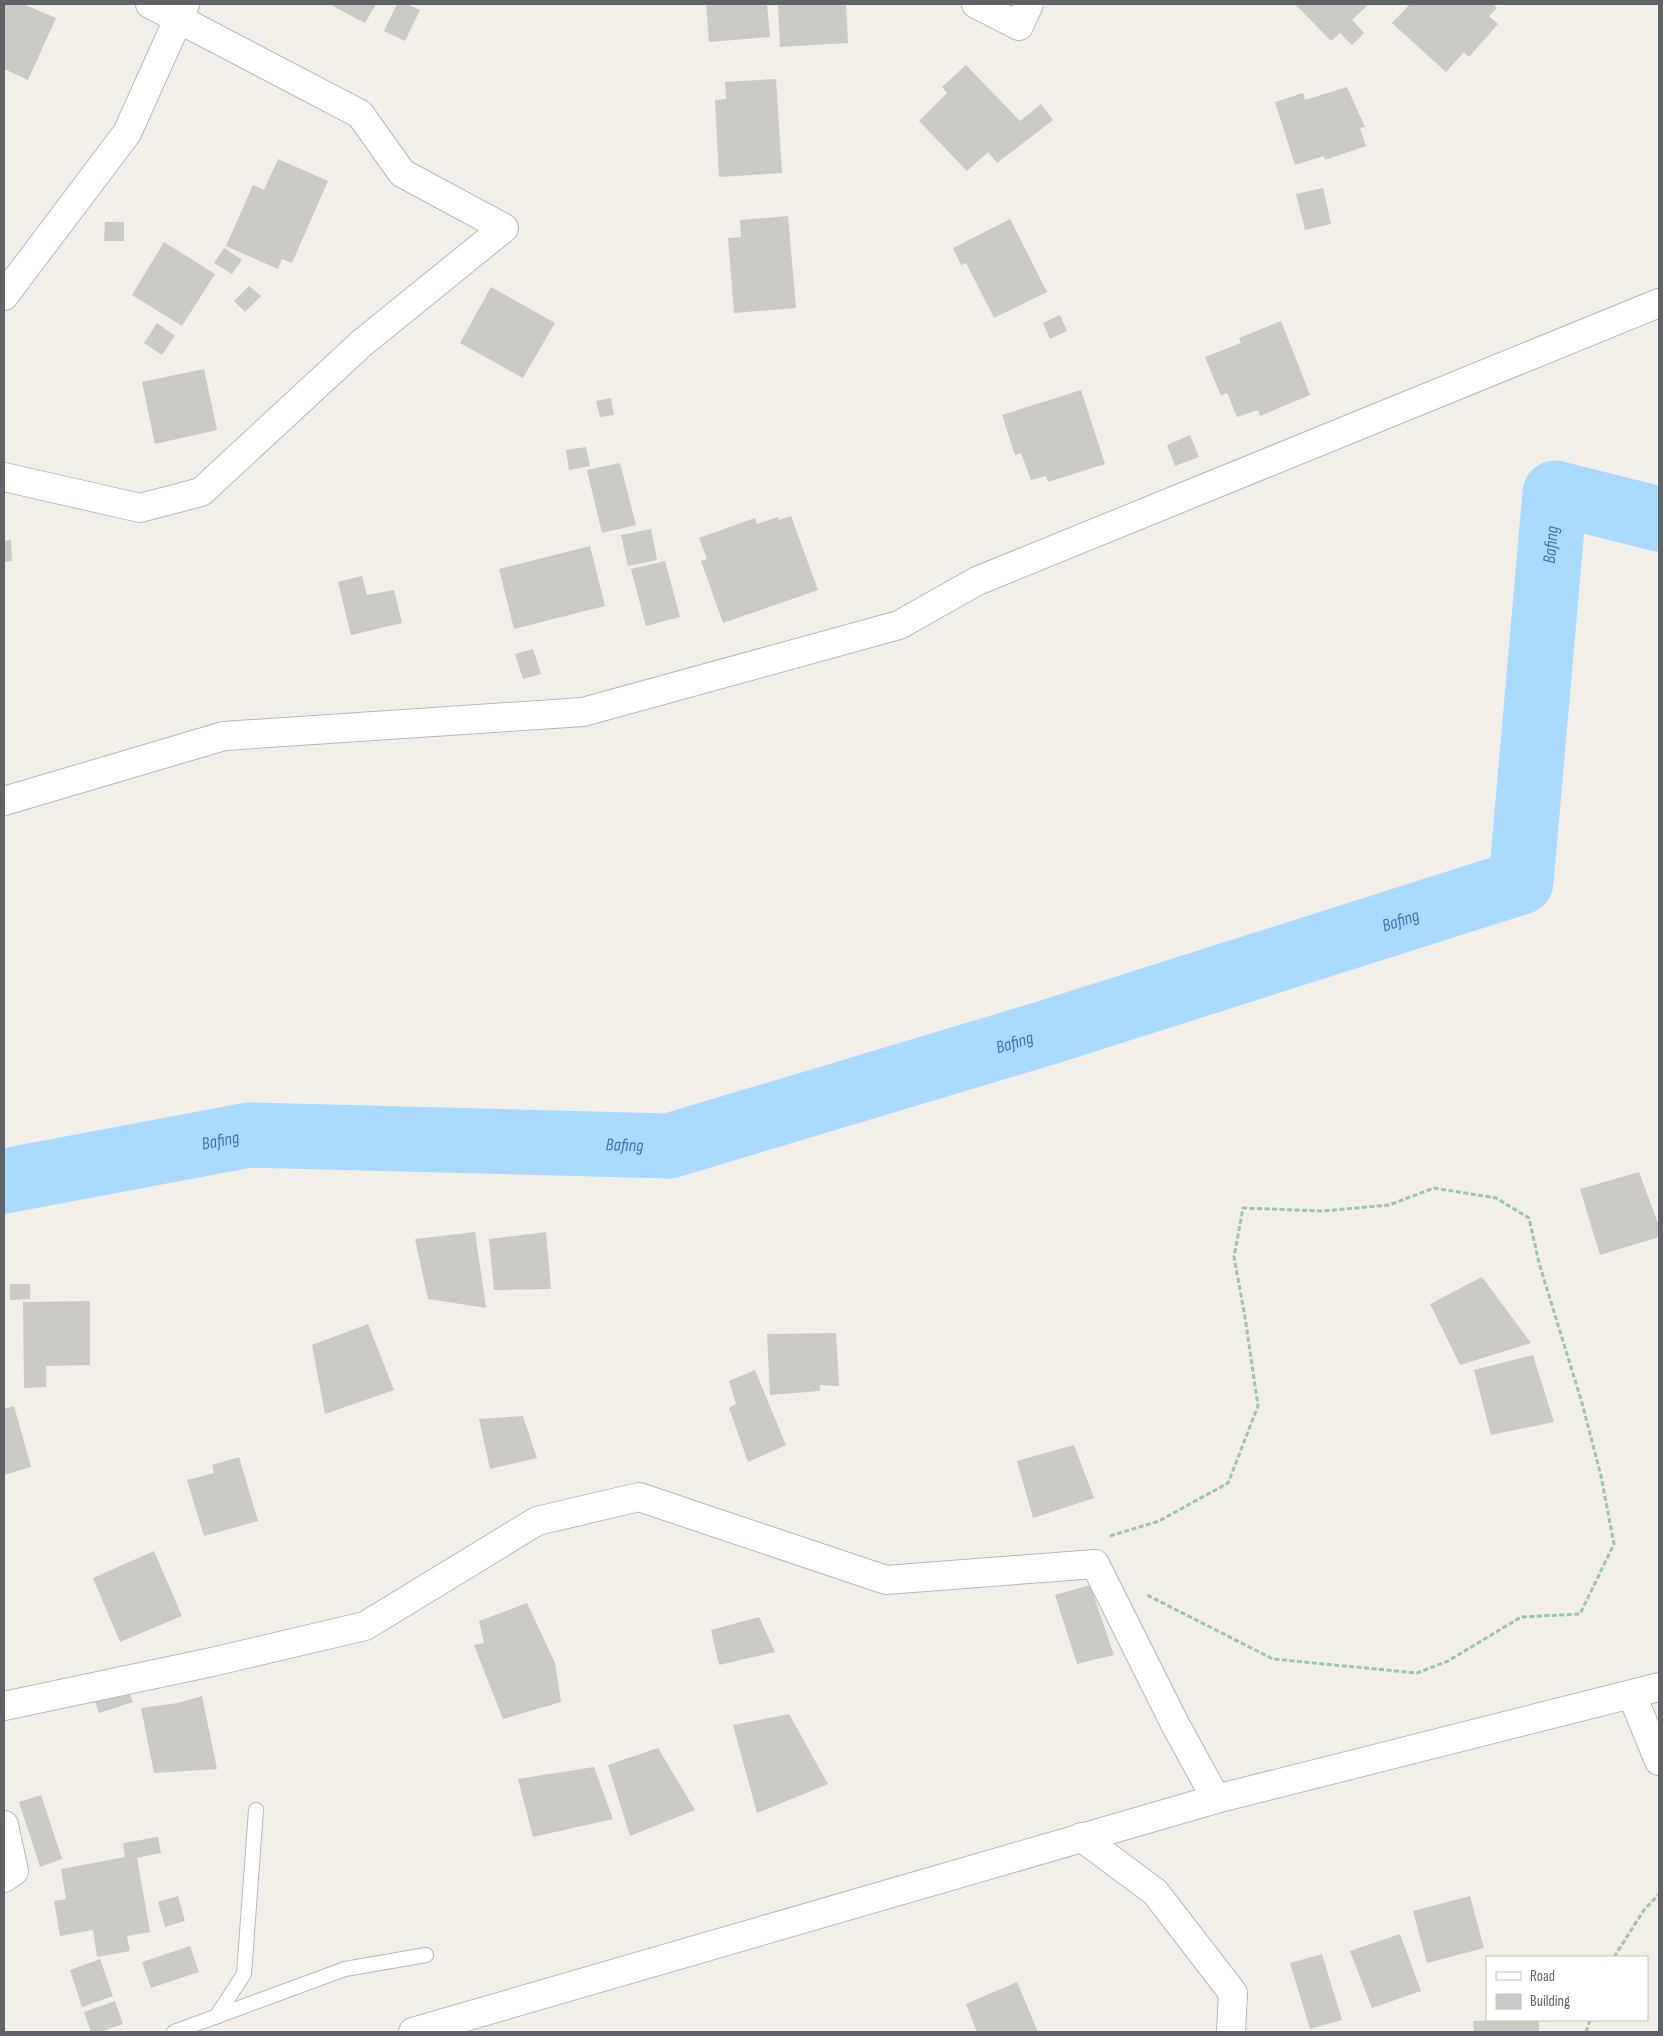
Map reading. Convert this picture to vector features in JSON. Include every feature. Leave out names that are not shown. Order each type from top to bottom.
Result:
[{"type":"street","points":[[4,477],[140,508],[201,492],[362,343],[504,228],[402,173],[360,114],[182,11],[150,4]]},
{"type":"street","points":[[976,4],[1019,26],[1030,4]]},
{"type":"street","points":[[4,296],[127,133],[182,11]]},
{"type":"street","points":[[4,801],[224,736],[582,712],[899,624],[977,581],[1659,303]]},
{"type":"street","points":[[4,1706],[212,1662],[365,1626],[537,1521],[639,1497],[886,1580],[1095,1564],[1175,1724],[1216,1799]]},
{"type":"street","points":[[413,2032],[1216,1799],[1659,1687]]},
{"type":"street","points":[[1632,1695],[1659,1761]]},
{"type":"street","points":[[4,1825],[14,1871],[4,1878]]},
{"type":"street","points":[[1081,1837],[1155,1892],[1227,1985],[1233,1993],[1231,2032]]},
{"type":"lane","points":[[216,2017],[244,1974],[256,1810]]},
{"type":"lane","points":[[174,2032],[345,1969],[426,1955]]},
{"type":"path","points":[[1102,1539],[1159,1521],[1228,1483],[1258,1406],[1234,1257],[1244,1208],[1323,1211],[1389,1205],[1434,1188],[1496,1198],[1529,1218],[1542,1272],[1582,1403],[1601,1476],[1614,1544],[1580,1614],[1521,1617],[1448,1661],[1417,1672],[1274,1659],[1143,1593]]},
{"type":"path","points":[[1615,1956],[1644,1910],[1659,1894]]},
{"type":"building","points":[[4,4],[23,4],[56,18],[28,80],[4,69]]},
{"type":"building","points":[[329,4],[376,4],[365,23]]},
{"type":"building","points":[[397,4],[407,4],[420,10],[405,41],[384,31]]},
{"type":"building","points":[[706,4],[767,4],[770,37],[709,42]]},
{"type":"building","points":[[778,4],[846,4],[848,43],[780,47]]},
{"type":"building","points":[[1295,4],[1369,4],[1352,20],[1364,33],[1352,45],[1340,33],[1331,41]]},
{"type":"building","points":[[1410,4],[1492,4],[1497,8],[1489,16],[1498,24],[1469,57],[1464,52],[1446,72],[1392,23]]},
{"type":"building","points":[[966,65],[1020,121],[1041,104],[1053,120],[997,163],[988,152],[967,171],[919,121],[947,93],[942,87]]},
{"type":"building","points":[[776,79],[782,173],[719,177],[715,100],[726,99],[725,82]]},
{"type":"building","points":[[1347,87],[1365,127],[1360,128],[1366,146],[1325,160],[1324,156],[1295,165],[1275,102],[1303,93],[1305,100]]},
{"type":"building","points":[[278,159],[328,181],[292,263],[282,259],[278,269],[226,246],[253,185],[264,190]]},
{"type":"building","points":[[1323,188],[1331,224],[1305,230],[1296,194]]},
{"type":"building","points":[[788,216],[796,308],[734,313],[728,238],[741,237],[740,220]]},
{"type":"building","points":[[1010,219],[1047,292],[994,318],[966,263],[961,265],[953,248]]},
{"type":"building","points":[[105,222],[124,222],[124,241],[104,241]]},
{"type":"building","points":[[164,242],[215,274],[182,326],[132,295]]},
{"type":"building","points":[[224,248],[242,260],[232,274],[214,263]]},
{"type":"building","points":[[249,286],[261,296],[245,312],[234,301]]},
{"type":"building","points":[[491,287],[555,323],[523,378],[460,343]]},
{"type":"building","points":[[1060,315],[1067,331],[1050,339],[1043,323]]},
{"type":"building","points":[[1281,321],[1310,395],[1260,416],[1258,410],[1237,417],[1227,393],[1221,396],[1205,357],[1241,343],[1239,338]]},
{"type":"building","points":[[157,323],[175,336],[162,355],[144,343]]},
{"type":"building","points":[[204,369],[217,430],[155,444],[142,382]]},
{"type":"building","points":[[1081,390],[1105,464],[1048,482],[1046,476],[1031,480],[1021,453],[1015,455],[1002,415]]},
{"type":"building","points":[[611,398],[614,415],[600,417],[596,401]]},
{"type":"building","points":[[1190,435],[1199,457],[1175,466],[1167,445]]},
{"type":"building","points":[[586,447],[590,466],[569,470],[566,450]]},
{"type":"building","points":[[620,463],[636,525],[602,533],[587,470]]},
{"type":"building","points":[[791,516],[818,590],[723,623],[701,561],[707,559],[699,538],[755,518],[757,524],[778,517],[779,520]]},
{"type":"building","points":[[651,529],[657,560],[628,566],[621,535]]},
{"type":"building","points":[[11,540],[12,561],[4,562],[4,541]]},
{"type":"building","points":[[590,546],[605,606],[514,629],[499,569]]},
{"type":"building","points":[[665,561],[680,617],[646,626],[631,569]]},
{"type":"building","points":[[362,576],[367,595],[394,590],[402,623],[351,635],[338,582]]},
{"type":"building","points":[[533,649],[541,674],[523,679],[515,654]]},
{"type":"building","points":[[1639,1172],[1659,1226],[1659,1237],[1600,1255],[1580,1189]]},
{"type":"building","points":[[475,1232],[486,1308],[428,1299],[415,1239]]},
{"type":"building","points":[[546,1232],[551,1289],[494,1290],[489,1239]]},
{"type":"building","points":[[1482,1277],[1531,1343],[1460,1365],[1430,1304]]},
{"type":"building","points":[[10,1284],[30,1284],[30,1299],[10,1300]]},
{"type":"building","points":[[90,1301],[90,1365],[46,1366],[46,1387],[24,1388],[23,1302]]},
{"type":"building","points":[[368,1324],[394,1390],[325,1414],[312,1345]]},
{"type":"building","points":[[836,1333],[839,1386],[820,1385],[820,1391],[770,1395],[767,1334]]},
{"type":"building","points":[[1533,1355],[1554,1422],[1491,1435],[1474,1370]]},
{"type":"building","points":[[755,1370],[786,1445],[748,1462],[729,1408],[736,1404],[729,1381]]},
{"type":"building","points":[[14,1406],[31,1467],[4,1475],[4,1409]]},
{"type":"building","points":[[523,1416],[537,1458],[490,1469],[479,1419]]},
{"type":"building","points":[[1074,1445],[1094,1498],[1033,1518],[1017,1461]]},
{"type":"building","points":[[239,1457],[258,1521],[204,1536],[187,1480],[214,1473],[212,1465]]},
{"type":"building","points":[[154,1551],[182,1616],[120,1642],[93,1578]]},
{"type":"building","points":[[1090,1585],[1114,1655],[1077,1664],[1055,1595]]},
{"type":"building","points":[[527,1603],[555,1663],[561,1702],[503,1719],[474,1645],[484,1643],[479,1621]]},
{"type":"building","points":[[759,1617],[775,1652],[719,1665],[711,1630]]},
{"type":"building","points":[[128,1690],[133,1702],[99,1713],[95,1701]]},
{"type":"building","points":[[202,1696],[217,1769],[154,1773],[141,1708],[178,1703]]},
{"type":"building","points":[[789,1714],[828,1784],[757,1813],[733,1725]]},
{"type":"building","points":[[658,1748],[695,1810],[630,1836],[608,1765]]},
{"type":"building","points":[[594,1767],[613,1819],[533,1837],[518,1779]]},
{"type":"building","points":[[41,1795],[62,1859],[40,1867],[19,1802]]},
{"type":"building","points":[[158,1837],[161,1853],[137,1858],[150,1932],[127,1936],[130,1951],[97,1957],[93,1930],[60,1936],[54,1901],[66,1899],[61,1869],[125,1857],[123,1843]]},
{"type":"building","points":[[178,1896],[185,1921],[165,1927],[158,1902]]},
{"type":"building","points":[[1470,1896],[1484,1948],[1427,1963],[1413,1911]]},
{"type":"building","points":[[1400,1934],[1421,1991],[1372,2008],[1350,1951]]},
{"type":"building","points":[[190,1946],[199,1972],[151,1988],[142,1962]]},
{"type":"building","points":[[1322,1954],[1342,2020],[1310,2029],[1290,1963]]},
{"type":"building","points":[[100,1959],[113,1996],[82,2007],[70,1970]]},
{"type":"building","points":[[1017,1982],[1038,2032],[977,2032],[966,2004]]},
{"type":"building","points":[[115,2001],[123,2024],[100,2032],[91,2032],[84,2012]]},
{"type":"building","points":[[1473,2021],[1539,2021],[1539,2032],[1474,2032]]},
{"type":"waterway","name":"Bafing","points":[[4,1181],[249,1135],[669,1146],[1049,1032],[1521,882],[1555,493],[1659,519]]}]
